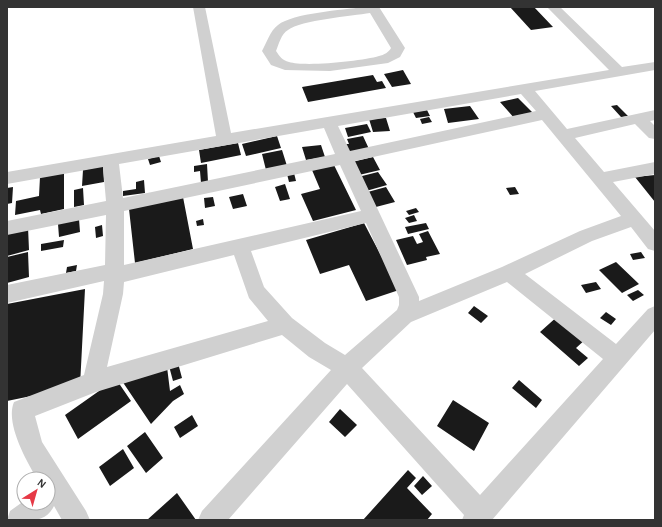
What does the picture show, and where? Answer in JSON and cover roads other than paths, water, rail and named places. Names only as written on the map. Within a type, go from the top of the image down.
[{"type":"street","points":[[199,7],[225,140]]},
{"type":"street","points":[[553,7],[619,72]]},
{"type":"street","points":[[373,8],[398,48],[395,54],[382,60],[330,67],[290,67],[276,62],[269,51],[276,36],[284,26],[301,21],[373,8]]},
{"type":"street","points":[[7,178],[655,66]]},
{"type":"street","points":[[525,89],[654,241]]},
{"type":"street","points":[[7,228],[345,158],[546,114]]},
{"type":"street","points":[[564,135],[655,115]]},
{"type":"street","points":[[638,119],[655,134]]},
{"type":"street","points":[[329,123],[409,297],[409,306],[404,316]]},
{"type":"street","points":[[96,381],[94,373],[113,294],[115,206],[110,159]]},
{"type":"street","points":[[600,179],[655,168]]},
{"type":"street","points":[[7,294],[114,274],[372,215]]},
{"type":"street","points":[[211,520],[347,368],[404,316],[509,273],[586,236],[634,219]]},
{"type":"street","points":[[240,246],[256,292],[285,325],[317,350],[347,368],[368,389],[477,517],[655,315]]},
{"type":"street","points":[[509,273],[618,358]]},
{"type":"street","points":[[40,471],[31,447],[15,412],[96,381],[285,325]]},
{"type":"street","points":[[56,503],[77,520]]},
{"type":"street","points":[[19,520],[31,511]]}]
